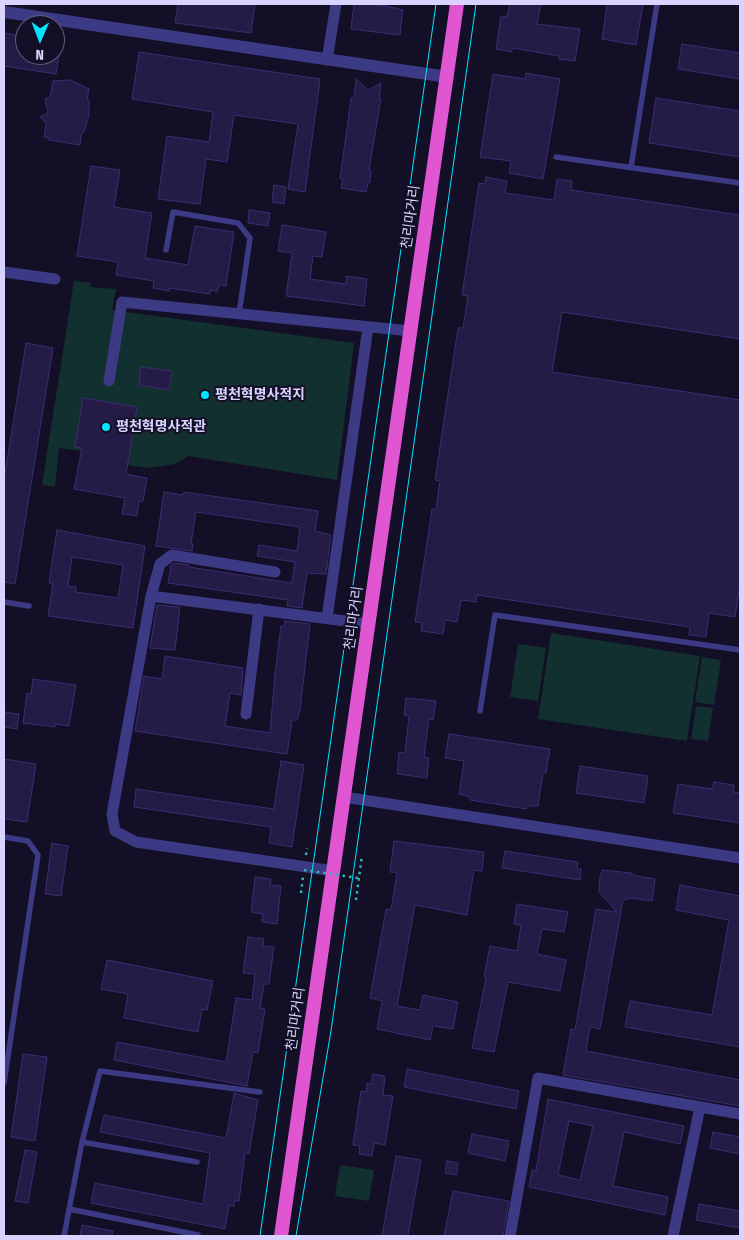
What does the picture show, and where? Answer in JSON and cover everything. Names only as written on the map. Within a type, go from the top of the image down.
[{"type":"highway","name":"천리마거리","points":[[281,1236],[457,4]]},
{"type":"street","points":[[327,60],[336,4]]},
{"type":"street","points":[[4,12],[448,77]]},
{"type":"street","points":[[4,272],[55,279]]},
{"type":"street","points":[[109,381],[122,302],[411,332]]},
{"type":"street","points":[[327,618],[368,327]]},
{"type":"street","points":[[276,572],[172,555],[160,564],[152,596],[112,814],[115,831],[136,842],[334,871]]},
{"type":"street","points":[[152,596],[369,624]]},
{"type":"street","points":[[246,714],[259,609]]},
{"type":"street","points":[[344,797],[740,858]]},
{"type":"street","points":[[510,1236],[538,1078],[740,1114]]},
{"type":"street","points":[[673,1236],[700,1107]]},
{"type":"lane","points":[[631,167],[657,4]]},
{"type":"lane","points":[[556,157],[740,183]]},
{"type":"lane","points":[[166,250],[173,212],[238,223],[250,238],[239,314]]},
{"type":"lane","points":[[4,602],[29,606]]},
{"type":"lane","points":[[480,711],[494,615],[740,650]]},
{"type":"lane","points":[[4,837],[28,841],[38,855],[4,1083]]},
{"type":"lane","points":[[64,1236],[82,1142],[100,1071],[260,1092]]},
{"type":"lane","points":[[82,1142],[197,1162]]},
{"type":"lane","points":[[69,1209],[198,1235]]},
{"type":"path","points":[[356,900],[362,855]]},
{"type":"path","points":[[301,893],[304,870],[358,878]]},
{"type":"green space","name":"평천혁명사적지","points":[[74,281],[91,283],[90,287],[116,289],[112,310],[354,343],[337,480],[188,456],[175,464],[148,468],[81,458],[81,451],[59,448],[55,487],[42,485]]},
{"type":"green space","points":[[551,633],[700,656],[687,741],[538,719]]},
{"type":"green space","points":[[518,644],[546,648],[538,701],[510,697]]},
{"type":"green space","points":[[702,657],[721,660],[714,705],[695,702]]},
{"type":"green space","points":[[696,706],[713,708],[708,741],[691,739]]},
{"type":"green space","points":[[340,1165],[374,1170],[369,1201],[335,1196]]},
{"type":"building","points":[[178,4],[255,4],[251,33],[175,23]]},
{"type":"building","points":[[354,4],[382,5],[403,10],[400,35],[351,29]]},
{"type":"building","points":[[510,4],[541,4],[537,24],[580,29],[575,61],[559,59],[559,56],[512,48],[512,52],[496,49],[501,16],[507,17]]},
{"type":"building","points":[[607,4],[643,4],[636,45],[602,39]]},
{"type":"building","points":[[4,33],[15,35],[15,65],[57,65],[56,74],[4,66]]},
{"type":"building","points":[[682,44],[740,53],[740,79],[678,69]]},
{"type":"building","points":[[139,52],[320,79],[305,192],[288,189],[298,124],[234,115],[227,162],[206,159],[200,204],[158,199],[167,136],[209,142],[213,112],[132,99]]},
{"type":"building","points":[[526,73],[560,79],[543,179],[509,173],[511,161],[480,157],[493,74],[525,79]]},
{"type":"building","points":[[356,79],[368,90],[381,83],[379,99],[381,99],[369,170],[371,170],[370,183],[368,182],[366,192],[341,188],[343,179],[340,179],[351,98],[354,98]]},
{"type":"building","points":[[70,80],[89,89],[87,100],[89,100],[89,115],[84,132],[82,132],[80,145],[49,140],[49,138],[44,137],[46,123],[40,117],[48,113],[45,99],[50,97],[53,81]]},
{"type":"building","points":[[656,98],[740,111],[740,157],[649,143]]},
{"type":"building","points":[[91,166],[120,170],[114,207],[152,213],[145,258],[188,265],[195,226],[234,232],[226,286],[219,285],[217,292],[211,290],[210,294],[169,288],[169,291],[153,288],[154,281],[116,275],[118,262],[77,256]]},
{"type":"building","points":[[486,177],[507,181],[505,193],[554,200],[557,179],[572,181],[571,190],[740,215],[740,339],[562,312],[552,372],[740,400],[740,583],[735,617],[709,613],[706,637],[689,635],[690,627],[477,595],[476,602],[461,600],[457,622],[445,620],[443,634],[421,631],[422,623],[415,622],[432,509],[436,509],[440,481],[435,480],[458,328],[463,328],[468,296],[462,295],[479,183],[485,184]]},
{"type":"building","points":[[274,185],[286,187],[284,204],[272,202]]},
{"type":"building","points":[[249,210],[270,213],[268,226],[248,223]]},
{"type":"building","points":[[282,225],[326,232],[322,257],[313,256],[310,279],[346,284],[346,276],[367,279],[364,306],[286,296],[292,253],[278,251]]},
{"type":"building","points":[[26,343],[53,348],[15,584],[4,582],[4,480]]},
{"type":"building","points":[[141,367],[172,371],[169,390],[139,385]]},
{"type":"building","points":[[83,398],[137,407],[126,474],[147,478],[143,501],[139,501],[137,516],[122,514],[125,498],[74,489],[82,448],[75,447]]},
{"type":"building","points":[[164,492],[183,495],[184,492],[318,511],[315,531],[331,535],[326,574],[307,573],[302,608],[287,606],[288,600],[168,583],[171,565],[174,563],[292,583],[295,562],[257,556],[259,545],[297,551],[300,527],[196,512],[191,544],[193,544],[192,551],[156,546]]},
{"type":"building","points":[[57,530],[145,546],[133,628],[48,616],[53,583],[49,583]],"holes":[[[72,557],[123,565],[118,598],[76,592],[76,587],[68,586]]]},
{"type":"building","points":[[157,605],[180,607],[175,650],[150,648]]},
{"type":"building","points":[[285,621],[310,624],[300,710],[297,720],[292,720],[287,754],[135,731],[144,676],[162,679],[165,656],[243,668],[241,695],[230,693],[225,726],[270,733],[281,626],[284,626]]},
{"type":"building","points":[[33,679],[76,685],[69,726],[55,724],[55,727],[23,723],[27,693],[31,694]]},
{"type":"building","points":[[406,698],[436,701],[433,720],[429,719],[424,757],[429,758],[427,778],[397,774],[399,752],[405,753],[409,716],[404,715]]},
{"type":"building","points":[[4,712],[19,714],[17,729],[4,727]]},
{"type":"building","points":[[449,734],[550,749],[546,773],[543,773],[538,806],[526,806],[526,809],[470,800],[470,797],[459,794],[464,761],[445,758]]},
{"type":"building","points":[[4,759],[36,764],[27,822],[4,819]]},
{"type":"building","points":[[281,761],[304,765],[292,847],[269,843],[271,827],[134,807],[136,789],[274,809]]},
{"type":"building","points":[[580,766],[648,776],[644,803],[576,793]]},
{"type":"building","points":[[714,782],[734,785],[733,792],[740,793],[740,823],[673,813],[678,784],[712,789]]},
{"type":"building","points":[[394,841],[484,852],[482,871],[474,870],[467,915],[415,905],[397,1006],[420,1010],[423,995],[458,1002],[453,1029],[433,1026],[430,1040],[377,1029],[382,1001],[370,998],[386,909],[391,910],[397,873],[390,872]]},
{"type":"building","points":[[52,843],[68,846],[61,896],[45,894]]},
{"type":"building","points":[[505,851],[578,862],[577,869],[581,869],[580,880],[502,868]]},
{"type":"building","points":[[603,870],[631,873],[636,876],[655,879],[652,901],[632,898],[623,900],[600,1029],[590,1027],[586,1051],[740,1080],[740,1106],[563,1075],[571,1029],[575,1030],[596,909],[617,912],[599,892],[600,876]]},
{"type":"building","points":[[255,877],[271,879],[270,885],[281,886],[277,924],[262,922],[263,914],[251,912]]},
{"type":"building","points":[[680,885],[740,896],[740,1047],[625,1027],[630,1001],[712,1015],[729,920],[676,910]]},
{"type":"building","points":[[517,904],[568,912],[564,932],[542,929],[537,954],[566,960],[560,991],[508,982],[494,1052],[472,1048],[486,978],[484,977],[490,946],[517,951],[521,925],[514,924]]},
{"type":"building","points":[[248,937],[264,939],[263,946],[274,947],[269,984],[264,984],[260,1008],[265,1009],[258,1053],[253,1052],[247,1086],[114,1060],[117,1042],[226,1062],[236,998],[252,1000],[255,974],[243,973]]},
{"type":"building","points":[[107,960],[213,981],[207,1010],[202,1009],[198,1032],[124,1018],[128,994],[101,989]]},
{"type":"building","points":[[23,1054],[47,1057],[35,1141],[11,1137]]},
{"type":"building","points":[[407,1069],[519,1091],[516,1109],[404,1087]]},
{"type":"building","points":[[373,1074],[385,1076],[383,1095],[393,1096],[385,1145],[374,1143],[372,1156],[359,1154],[360,1146],[353,1145],[361,1091],[366,1092],[367,1083],[371,1084]]},
{"type":"building","points":[[234,1093],[258,1100],[249,1154],[245,1153],[239,1201],[235,1200],[234,1206],[229,1206],[225,1229],[91,1203],[95,1183],[203,1204],[210,1153],[100,1132],[104,1115],[226,1138]]},
{"type":"building","points":[[548,1099],[684,1126],[680,1144],[624,1132],[613,1186],[668,1197],[665,1215],[529,1187],[532,1170],[536,1171]],"holes":[[[569,1121],[593,1126],[580,1180],[558,1175]]]},
{"type":"building","points":[[713,1132],[740,1137],[740,1154],[710,1148]]},
{"type":"building","points":[[472,1134],[509,1141],[505,1161],[468,1153]]},
{"type":"building","points":[[25,1150],[37,1152],[28,1203],[15,1201]]},
{"type":"building","points":[[396,1156],[421,1160],[408,1236],[382,1236]]},
{"type":"building","points":[[447,1161],[458,1163],[457,1175],[445,1173]]},
{"type":"building","points":[[453,1191],[509,1201],[503,1236],[444,1236]]},
{"type":"building","points":[[699,1204],[740,1211],[740,1228],[696,1220]]},
{"type":"building","points":[[82,1225],[113,1231],[112,1236],[80,1236]]},
{"type":"tram line","points":[[260,1236],[436,4]]},
{"type":"tram line","points":[[296,1236],[331,1031],[476,4]]},
{"type":"place","name":"평천혁명사적지","points":[[205,395]]},
{"type":"place","name":"평천혁명사적관","points":[[106,427]]}]
